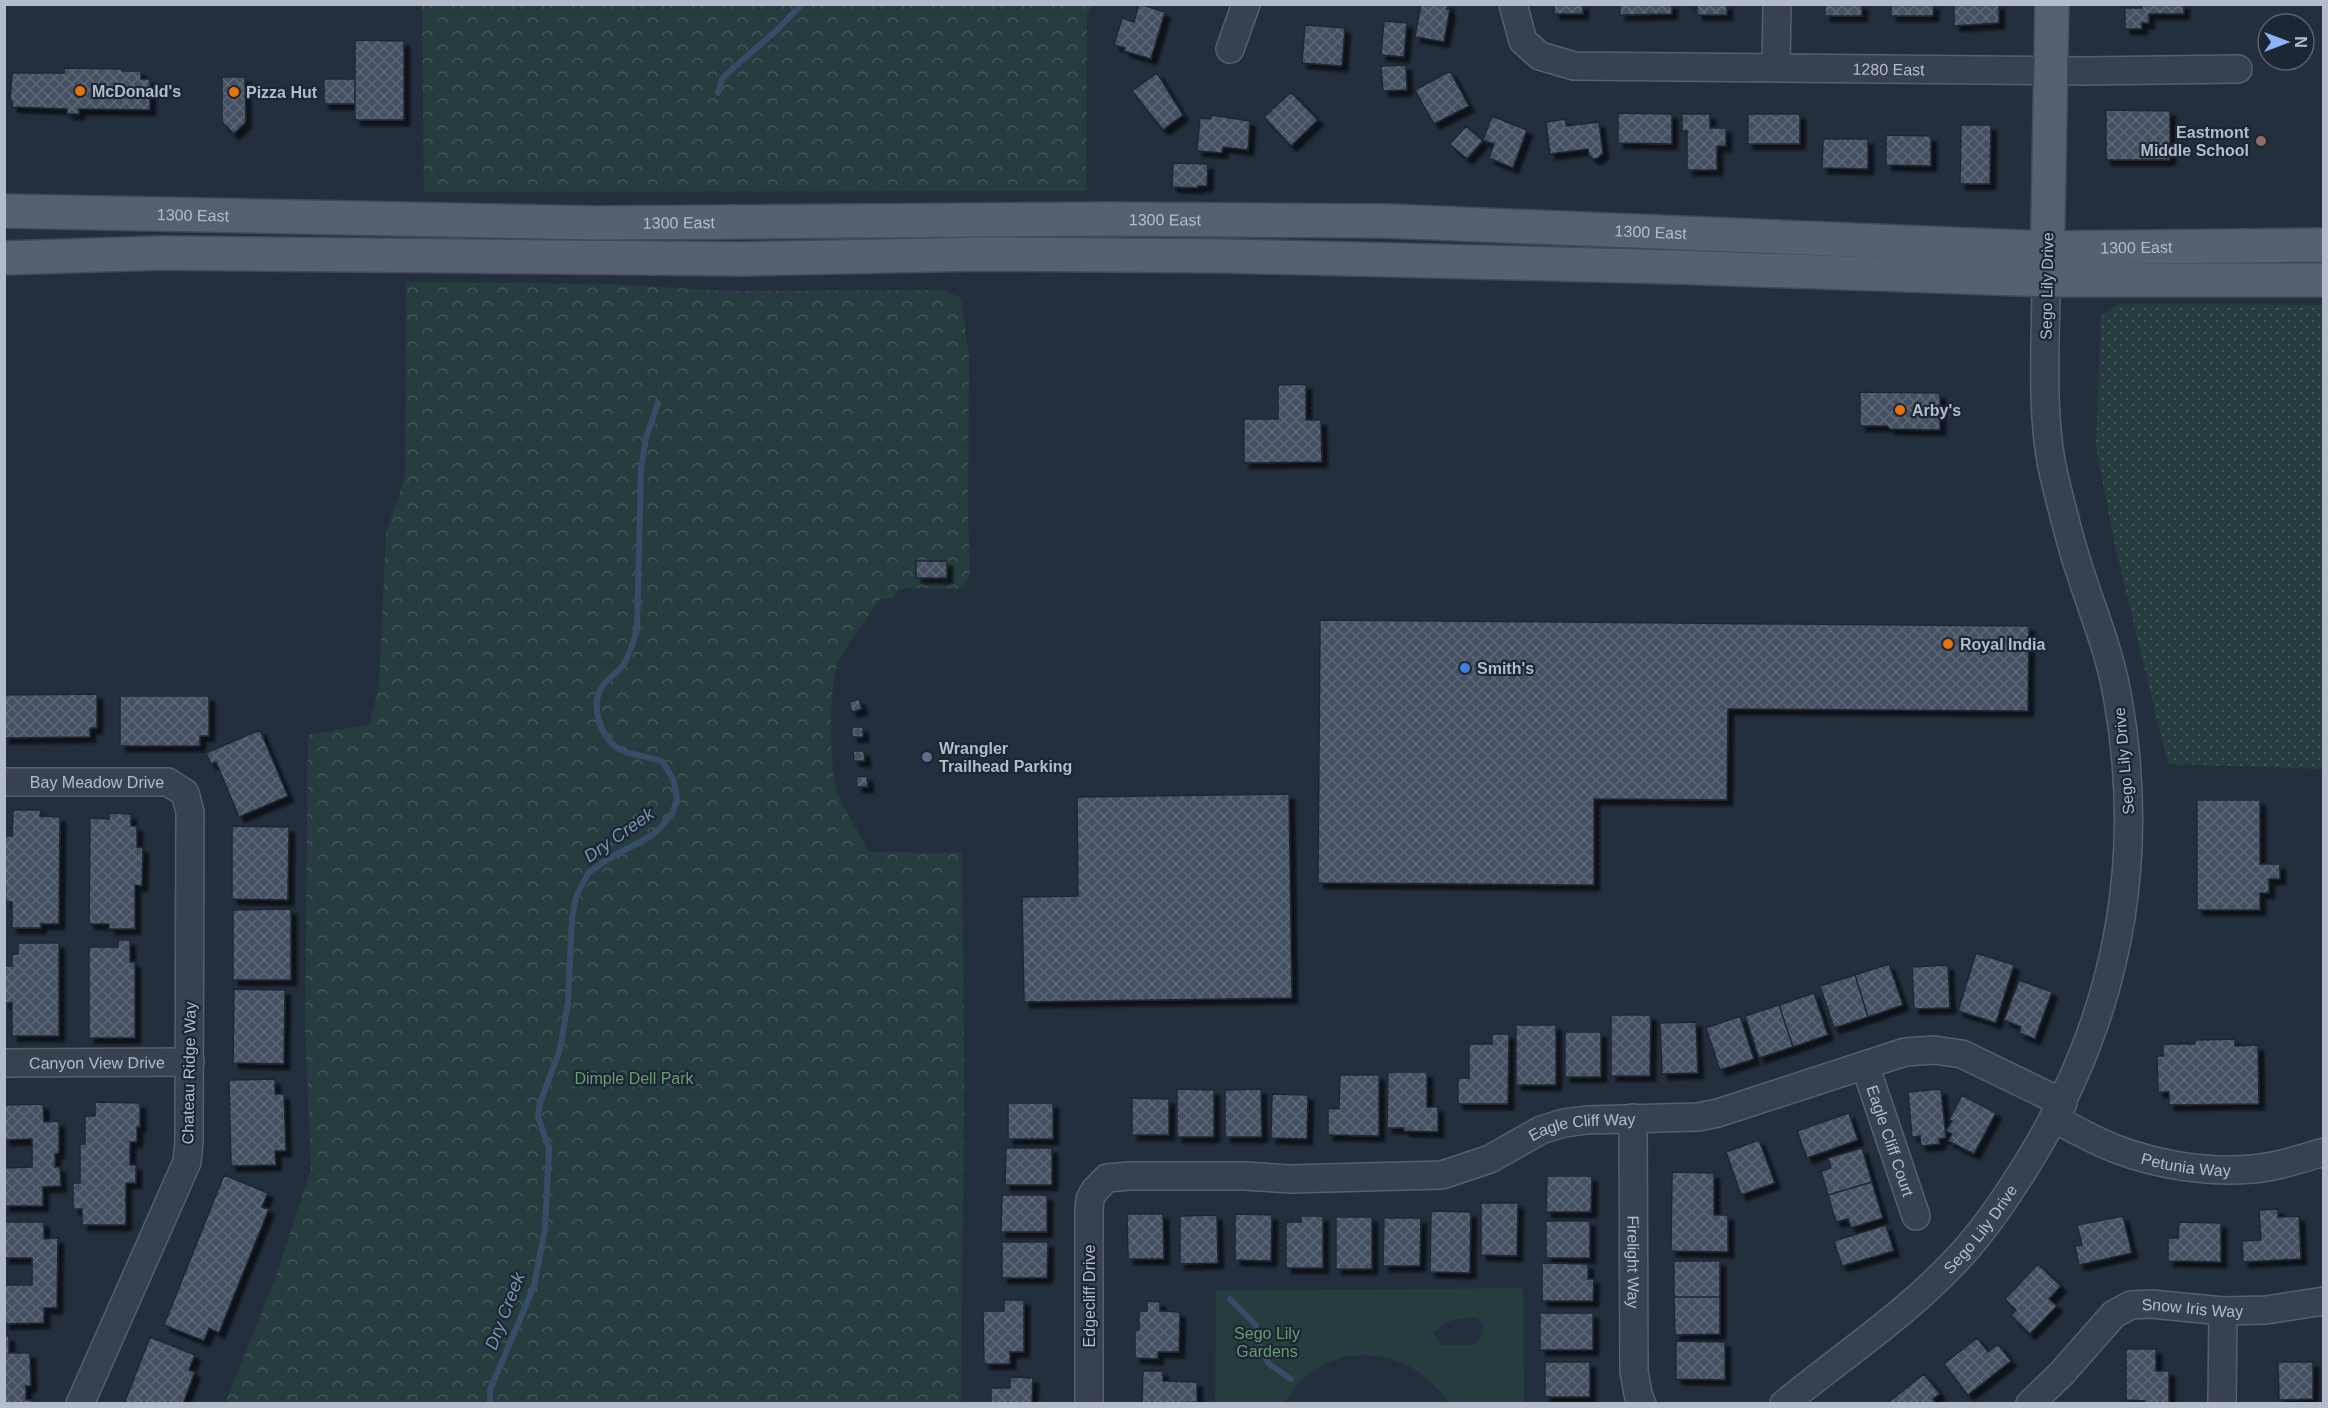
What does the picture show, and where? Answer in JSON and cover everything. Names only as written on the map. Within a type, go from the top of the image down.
[{"type":"main road","name":"Sego Lily Drive","points":[[2046,280],[2052,4]]},
{"type":"main road","name":"1300 East","points":[[4,211],[597,223],[1095,219],[1387,222],[2048,248],[2324,245]]},
{"type":"main road","points":[[1676,267],[1685,257],[1694,252],[1756,254],[1779,250],[1805,238]]},
{"type":"main road","name":"1300 East","points":[[4,258],[161,253],[744,259],[981,254],[1237,256],[1676,267],[2046,280],[2324,280]]},
{"type":"street","points":[[1230,49],[1246,4]]},
{"type":"street","name":"1280 East","points":[[1513,4],[1523,41],[1540,56],[1574,66],[2179,71],[2238,69]]},
{"type":"street","points":[[1776,68],[1777,4]]},
{"type":"street","name":"Sego Lily Drive","points":[[1784,1404],[1911,1305],[1964,1252],[2013,1189],[2059,1111],[2092,1035],[2110,975],[2122,914],[2129,849],[2129,791],[2124,736],[2109,657],[2073,550],[2054,473],[2047,420],[2046,280]]},
{"type":"street","name":"Bay Meadow Drive","points":[[4,782],[168,782],[185,793]]},
{"type":"street","name":"Chateau Ridge Way","points":[[80,1404],[187,1162],[190,1062],[190,812],[185,793]]},
{"type":"street","name":"Eagle Cliff Way","points":[[1095,1190],[1107,1179],[1130,1176],[1244,1176],[1290,1179],[1442,1175],[1490,1159],[1541,1130],[1564,1123],[1633,1118],[1698,1117],[1718,1113],[1905,1052],[1934,1050],[1962,1054],[2059,1111]]},
{"type":"street","name":"Canyon View Drive","points":[[4,1063],[190,1062]]},
{"type":"street","name":"Eagle Cliff Court","points":[[1865,1065],[1916,1216]]},
{"type":"street","name":"Petunia Way","points":[[2059,1111],[2116,1149],[2166,1163],[2211,1169],[2252,1169],[2293,1162],[2324,1152]]},
{"type":"street","name":"Firelight Way","points":[[1633,1118],[1634,1371],[1642,1404]]},
{"type":"street","name":"Edgecliff Drive","points":[[1089,1404],[1089,1210],[1095,1190]]},
{"type":"street","name":"Snow Iris Way","points":[[2030,1404],[2062,1373],[2114,1314],[2131,1305],[2151,1304],[2223,1311],[2266,1310],[2324,1301]]},
{"type":"street","points":[[2222,1404],[2223,1311]]},
{"type":"green space","points":[[422,5],[1092,5],[1087,16],[1086,191],[424,192]]},
{"type":"green space","name":"Dimple Dell Park","points":[[406,282],[612,284],[725,291],[942,290],[961,298],[969,357],[970,575],[965,584],[958,589],[904,588],[898,591],[893,598],[880,599],[852,638],[835,672],[831,707],[831,748],[838,794],[869,852],[962,853],[964,1078],[961,1403],[225,1404],[276,1277],[311,1169],[305,1026],[308,735],[369,725],[379,686],[386,533],[405,477]]},
{"type":"green space","points":[[2120,304],[2323,305],[2323,769],[2168,764],[2116,551],[2096,447],[2101,316]]},
{"type":"green space","name":"Sego Lily Gardens","points":[[1523,1288],[1524,1403],[1448,1403],[1432,1383],[1412,1368],[1389,1359],[1366,1355],[1342,1358],[1320,1367],[1301,1382],[1285,1403],[1215,1403],[1216,1291]],"holes":[[[1470,1317],[1479,1319],[1483,1325],[1483,1332],[1475,1345],[1442,1345],[1433,1332],[1450,1321]]]},
{"type":"building","points":[[1139,4],[1165,12],[1151,59],[1124,51],[1125,48],[1114,45],[1122,18],[1134,22]]},
{"type":"building","points":[[1421,4],[1448,4],[1447,9],[1450,9],[1444,42],[1415,37]]},
{"type":"building","points":[[1554,4],[1583,4],[1583,14],[1554,14]]},
{"type":"building","points":[[1620,4],[1672,4],[1672,14],[1620,15]]},
{"type":"building","points":[[1687,4],[1727,4],[1727,15],[1697,15],[1697,6]]},
{"type":"building","points":[[1825,4],[1862,4],[1862,16],[1825,16]]},
{"type":"building","points":[[1891,4],[1934,4],[1933,16],[1891,16]]},
{"type":"building","points":[[1954,4],[1999,4],[1999,23],[1954,26]]},
{"type":"building","points":[[2142,4],[2184,4],[2184,14],[2149,14],[2149,23],[2142,23],[2142,29],[2125,29],[2125,8],[2142,8]]},
{"type":"building","points":[[1384,21],[1407,23],[1404,57],[1381,55]]},
{"type":"building","points":[[1305,25],[1345,28],[1342,66],[1302,63]]},
{"type":"building","points":[[355,40],[404,41],[404,120],[355,120]]},
{"type":"building","points":[[1406,65],[1407,90],[1383,91],[1381,66]]},
{"type":"building","name":"McDonald's","points":[[64,68],[141,71],[141,79],[150,79],[150,110],[79,109],[79,114],[67,114],[67,109],[12,107],[12,101],[10,101],[12,73],[64,73]]},
{"type":"building","points":[[1450,71],[1469,106],[1434,124],[1415,90]]},
{"type":"building","points":[[1157,73],[1183,115],[1163,130],[1132,91]]},
{"type":"building","name":"Pizza Hut","points":[[222,77],[245,77],[246,122],[234,134],[222,122]]},
{"type":"building","points":[[324,79],[355,79],[355,104],[324,104]]},
{"type":"building","points":[[1291,92],[1318,120],[1291,146],[1264,117]]},
{"type":"building","points":[[2106,110],[2170,111],[2170,160],[2106,160]]},
{"type":"building","points":[[1618,113],[1672,114],[1672,144],[1618,143]]},
{"type":"building","points":[[1682,114],[1710,114],[1710,128],[1726,128],[1726,146],[1717,146],[1717,170],[1687,170],[1687,131],[1682,131]]},
{"type":"building","points":[[1748,114],[1800,114],[1800,144],[1748,144]]},
{"type":"building","points":[[1211,115],[1250,121],[1248,150],[1223,147],[1222,153],[1197,151],[1200,118],[1211,119]]},
{"type":"building","points":[[1492,116],[1527,130],[1513,168],[1489,158],[1494,144],[1483,140]]},
{"type":"building","points":[[1566,119],[1566,126],[1599,122],[1603,153],[1598,158],[1593,159],[1588,149],[1550,154],[1546,122]]},
{"type":"building","points":[[1961,125],[1991,125],[1990,184],[1960,184]]},
{"type":"building","points":[[1466,126],[1483,141],[1467,159],[1450,144]]},
{"type":"building","points":[[1886,135],[1931,136],[1931,166],[1886,165]]},
{"type":"building","points":[[1823,139],[1868,139],[1868,169],[1822,168]]},
{"type":"building","points":[[1173,163],[1208,164],[1207,186],[1172,187]]},
{"type":"building","points":[[1306,384],[1306,420],[1321,420],[1322,462],[1244,463],[1244,419],[1278,419],[1278,385]]},
{"type":"building","name":"Arby's","points":[[1860,392],[1940,393],[1940,430],[1860,426]]},
{"type":"building","points":[[916,561],[947,561],[947,578],[916,578]]},
{"type":"building","points":[[1320,620],[2029,626],[2028,711],[1728,709],[1727,800],[1594,799],[1594,885],[1318,883]]},
{"type":"building","points":[[97,694],[97,728],[90,728],[90,737],[4,738],[4,695]]},
{"type":"building","points":[[120,696],[209,696],[209,736],[200,736],[200,746],[120,746]]},
{"type":"building","points":[[859,699],[862,709],[852,712],[849,702]]},
{"type":"building","points":[[852,727],[863,727],[863,737],[852,737]]},
{"type":"building","points":[[260,730],[288,796],[239,817],[216,762],[211,764],[206,753]]},
{"type":"building","points":[[853,751],[864,751],[865,761],[854,761]]},
{"type":"building","points":[[867,776],[868,787],[857,787],[856,777]]},
{"type":"building","points":[[1289,794],[1292,998],[1024,1002],[1022,897],[1078,896],[1077,797]]},
{"type":"building","points":[[2197,800],[2260,800],[2260,864],[2280,864],[2280,879],[2269,879],[2269,893],[2260,893],[2260,910],[2197,910]]},
{"type":"building","points":[[13,810],[41,810],[40,816],[60,817],[59,924],[41,924],[41,928],[12,928],[12,902],[6,902],[5,836],[12,836]]},
{"type":"building","points":[[109,813],[131,814],[131,826],[137,826],[137,847],[143,848],[142,886],[135,885],[135,929],[109,929],[109,924],[89,924],[90,818],[109,819]]},
{"type":"building","points":[[232,826],[289,827],[288,900],[232,899]]},
{"type":"building","points":[[291,909],[291,980],[233,980],[233,910]]},
{"type":"building","points":[[118,940],[130,940],[130,962],[135,962],[135,1038],[89,1038],[89,947],[118,947]]},
{"type":"building","points":[[18,943],[59,943],[59,1036],[12,1036],[12,1003],[4,1003],[4,966],[12,966],[12,954],[18,954]]},
{"type":"building","points":[[1976,953],[2014,965],[1996,1023],[1958,1011]]},
{"type":"building","points":[[1889,964],[1903,1005],[1868,1017],[1855,975]]},
{"type":"building","points":[[1948,965],[1950,1008],[1914,1009],[1912,967]]},
{"type":"building","points":[[1855,975],[1868,1017],[1834,1028],[1820,986]]},
{"type":"building","points":[[2019,980],[2052,992],[2035,1039],[2019,1033],[2021,1027],[2004,1020]]},
{"type":"building","points":[[234,989],[285,990],[284,1064],[233,1063]]},
{"type":"building","points":[[1814,993],[1828,1035],[1793,1047],[1779,1005]]},
{"type":"building","points":[[1779,1005],[1793,1047],[1759,1058],[1745,1016]]},
{"type":"building","points":[[1611,1015],[1651,1015],[1650,1076],[1611,1076]]},
{"type":"building","points":[[1740,1016],[1754,1059],[1720,1070],[1706,1028]]},
{"type":"building","points":[[1696,1022],[1698,1073],[1662,1074],[1660,1023]]},
{"type":"building","points":[[1516,1025],[1556,1025],[1556,1085],[1516,1085]]},
{"type":"building","points":[[1565,1032],[1601,1032],[1601,1077],[1565,1077]]},
{"type":"building","points":[[1492,1034],[1509,1034],[1508,1104],[1458,1104],[1458,1078],[1469,1078],[1469,1044],[1492,1044]]},
{"type":"building","points":[[2235,1039],[2235,1046],[2258,1045],[2259,1104],[2169,1105],[2169,1092],[2158,1092],[2157,1056],[2163,1056],[2163,1044],[2195,1044],[2195,1040]]},
{"type":"building","points":[[1388,1072],[1427,1072],[1427,1107],[1438,1107],[1438,1132],[1387,1128]]},
{"type":"building","points":[[1340,1075],[1379,1075],[1379,1136],[1328,1135],[1328,1108],[1339,1109]]},
{"type":"building","points":[[275,1079],[275,1094],[284,1094],[286,1151],[275,1151],[276,1165],[231,1166],[229,1080]]},
{"type":"building","points":[[1177,1089],[1214,1090],[1214,1137],[1177,1137]]},
{"type":"building","points":[[1261,1089],[1262,1137],[1225,1137],[1225,1090]]},
{"type":"building","points":[[1941,1089],[1946,1138],[1939,1139],[1940,1144],[1921,1146],[1920,1136],[1912,1137],[1908,1092]]},
{"type":"building","points":[[1272,1094],[1308,1095],[1307,1139],[1271,1138]]},
{"type":"building","points":[[1962,1095],[1996,1113],[1974,1154],[1948,1141],[1952,1134],[1946,1131],[1952,1121],[1949,1120]]},
{"type":"building","points":[[1132,1098],[1169,1099],[1169,1135],[1132,1135]]},
{"type":"building","points":[[95,1102],[140,1103],[140,1127],[137,1127],[137,1142],[130,1142],[130,1165],[136,1165],[136,1183],[126,1183],[126,1225],[82,1225],[82,1209],[73,1209],[73,1183],[80,1183],[80,1144],[85,1144],[85,1116],[95,1116]]},
{"type":"building","points":[[1008,1103],[1053,1103],[1053,1139],[1008,1139]]},
{"type":"building","points":[[43,1104],[44,1122],[59,1121],[59,1153],[55,1154],[55,1167],[60,1167],[61,1186],[43,1187],[43,1206],[4,1206],[4,1168],[32,1167],[32,1139],[4,1140],[4,1105]]},
{"type":"building","points":[[1849,1113],[1858,1140],[1807,1158],[1797,1131]]},
{"type":"building","points":[[1759,1140],[1775,1183],[1741,1195],[1726,1152]]},
{"type":"building","points":[[1006,1148],[1052,1148],[1052,1185],[1005,1185]]},
{"type":"building","points":[[1862,1148],[1872,1182],[1828,1195],[1821,1171],[1831,1168],[1828,1158]]},
{"type":"building","points":[[1672,1172],[1714,1173],[1714,1215],[1728,1215],[1728,1252],[1671,1251]]},
{"type":"building","points":[[224,1175],[268,1193],[262,1207],[269,1209],[219,1333],[209,1328],[204,1341],[164,1325]]},
{"type":"building","points":[[1547,1176],[1592,1176],[1591,1212],[1546,1212]]},
{"type":"building","points":[[1872,1182],[1883,1218],[1851,1228],[1848,1219],[1836,1222],[1828,1195]]},
{"type":"building","points":[[1002,1195],[1047,1195],[1047,1232],[1001,1232]]},
{"type":"building","points":[[1481,1203],[1518,1203],[1517,1256],[1481,1255]]},
{"type":"building","points":[[2278,1209],[2278,1217],[2299,1216],[2301,1259],[2243,1262],[2242,1241],[2261,1240],[2259,1210]]},
{"type":"building","points":[[1431,1211],[1471,1212],[1470,1273],[1430,1272]]},
{"type":"building","points":[[1127,1214],[1163,1214],[1164,1259],[1128,1259]]},
{"type":"building","points":[[1235,1214],[1272,1215],[1271,1261],[1235,1260]]},
{"type":"building","points":[[1217,1215],[1218,1263],[1180,1264],[1180,1216]]},
{"type":"building","points":[[1301,1216],[1323,1216],[1323,1268],[1286,1268],[1286,1222],[1301,1222]]},
{"type":"building","points":[[2123,1216],[2132,1253],[2079,1265],[2075,1246],[2082,1245],[2077,1225]]},
{"type":"building","points":[[1336,1217],[1372,1217],[1372,1269],[1336,1269]]},
{"type":"building","points":[[1384,1218],[1421,1218],[1420,1266],[1383,1266]]},
{"type":"building","points":[[1546,1221],[1590,1221],[1590,1258],[1546,1258]]},
{"type":"building","points":[[4,1222],[44,1222],[44,1239],[58,1238],[57,1308],[44,1308],[44,1323],[4,1324],[4,1285],[32,1285],[32,1258],[4,1258]]},
{"type":"building","points":[[2179,1222],[2221,1223],[2221,1262],[2168,1261],[2168,1238],[2178,1238]]},
{"type":"building","points":[[1886,1225],[1894,1251],[1842,1266],[1834,1241]]},
{"type":"building","points":[[1002,1242],[1048,1242],[1047,1278],[1002,1278]]},
{"type":"building","points":[[1674,1261],[1720,1261],[1720,1297],[1674,1297]]},
{"type":"building","points":[[1542,1263],[1588,1264],[1588,1279],[1594,1279],[1593,1301],[1542,1301]]},
{"type":"building","points":[[2038,1264],[2061,1286],[2049,1299],[2057,1306],[2030,1334],[2011,1315],[2016,1310],[2005,1299]]},
{"type":"building","points":[[1674,1297],[1720,1297],[1720,1334],[1675,1335]]},
{"type":"building","points":[[1004,1300],[1024,1300],[1024,1352],[1010,1352],[1010,1364],[984,1364],[983,1311],[1004,1311]]},
{"type":"building","points":[[1147,1301],[1160,1302],[1160,1311],[1180,1312],[1179,1352],[1158,1352],[1158,1359],[1135,1358],[1135,1330],[1139,1330],[1139,1311],[1147,1311]]},
{"type":"building","points":[[1540,1313],[1593,1313],[1593,1350],[1540,1350]]},
{"type":"building","points":[[4,1336],[9,1336],[9,1353],[30,1353],[31,1386],[26,1386],[26,1400],[32,1400],[32,1404],[4,1404]]},
{"type":"building","points":[[150,1337],[195,1355],[189,1370],[195,1372],[183,1404],[124,1404]]},
{"type":"building","points":[[1977,1338],[1988,1352],[1998,1344],[2011,1361],[1968,1395],[1944,1364]]},
{"type":"building","points":[[1676,1341],[1725,1342],[1725,1380],[1676,1379]]},
{"type":"building","points":[[2126,1349],[2156,1349],[2156,1371],[2169,1371],[2169,1404],[2145,1404],[2145,1401],[2126,1400]]},
{"type":"building","points":[[1545,1362],[1590,1362],[1590,1397],[1545,1397]]},
{"type":"building","points":[[2278,1362],[2313,1362],[2313,1399],[2279,1400]]},
{"type":"building","points":[[1143,1371],[1163,1371],[1163,1381],[1197,1382],[1197,1402],[1142,1404]]},
{"type":"building","points":[[1924,1374],[1940,1394],[1933,1399],[1936,1404],[1886,1404]]},
{"type":"building","points":[[1010,1377],[1033,1378],[1032,1404],[991,1404],[991,1388],[1010,1388]]},
{"type":"waterway","name":"Dry Creek","points":[[718,93],[722,79],[777,30],[802,4]]},
{"type":"waterway","name":"Dry Creek","points":[[490,1404],[490,1390],[534,1286],[545,1229],[549,1148],[538,1117],[540,1103],[560,1049],[568,1002],[572,918],[576,897],[588,873],[606,860],[651,836],[660,828],[673,812],[677,798],[673,779],[663,762],[620,750],[605,734],[597,711],[601,688],[624,664],[637,630],[641,469],[646,438],[658,403]]},
{"type":"waterway","points":[[1230,1299],[1255,1324],[1261,1348],[1269,1364],[1291,1379]]},
{"type":"place","name":"McDonald's","points":[[80,91]]},
{"type":"place","name":"Pizza Hut","points":[[234,92]]},
{"type":"place","name":"Eastmont Middle School","points":[[2261,141]]},
{"type":"place","name":"Arby's","points":[[1900,410]]},
{"type":"place","name":"Royal India","points":[[1948,644]]},
{"type":"place","name":"Smith's","points":[[1465,668]]},
{"type":"place","name":"Wrangler Trailhead Parking","points":[[927,757]]}]
